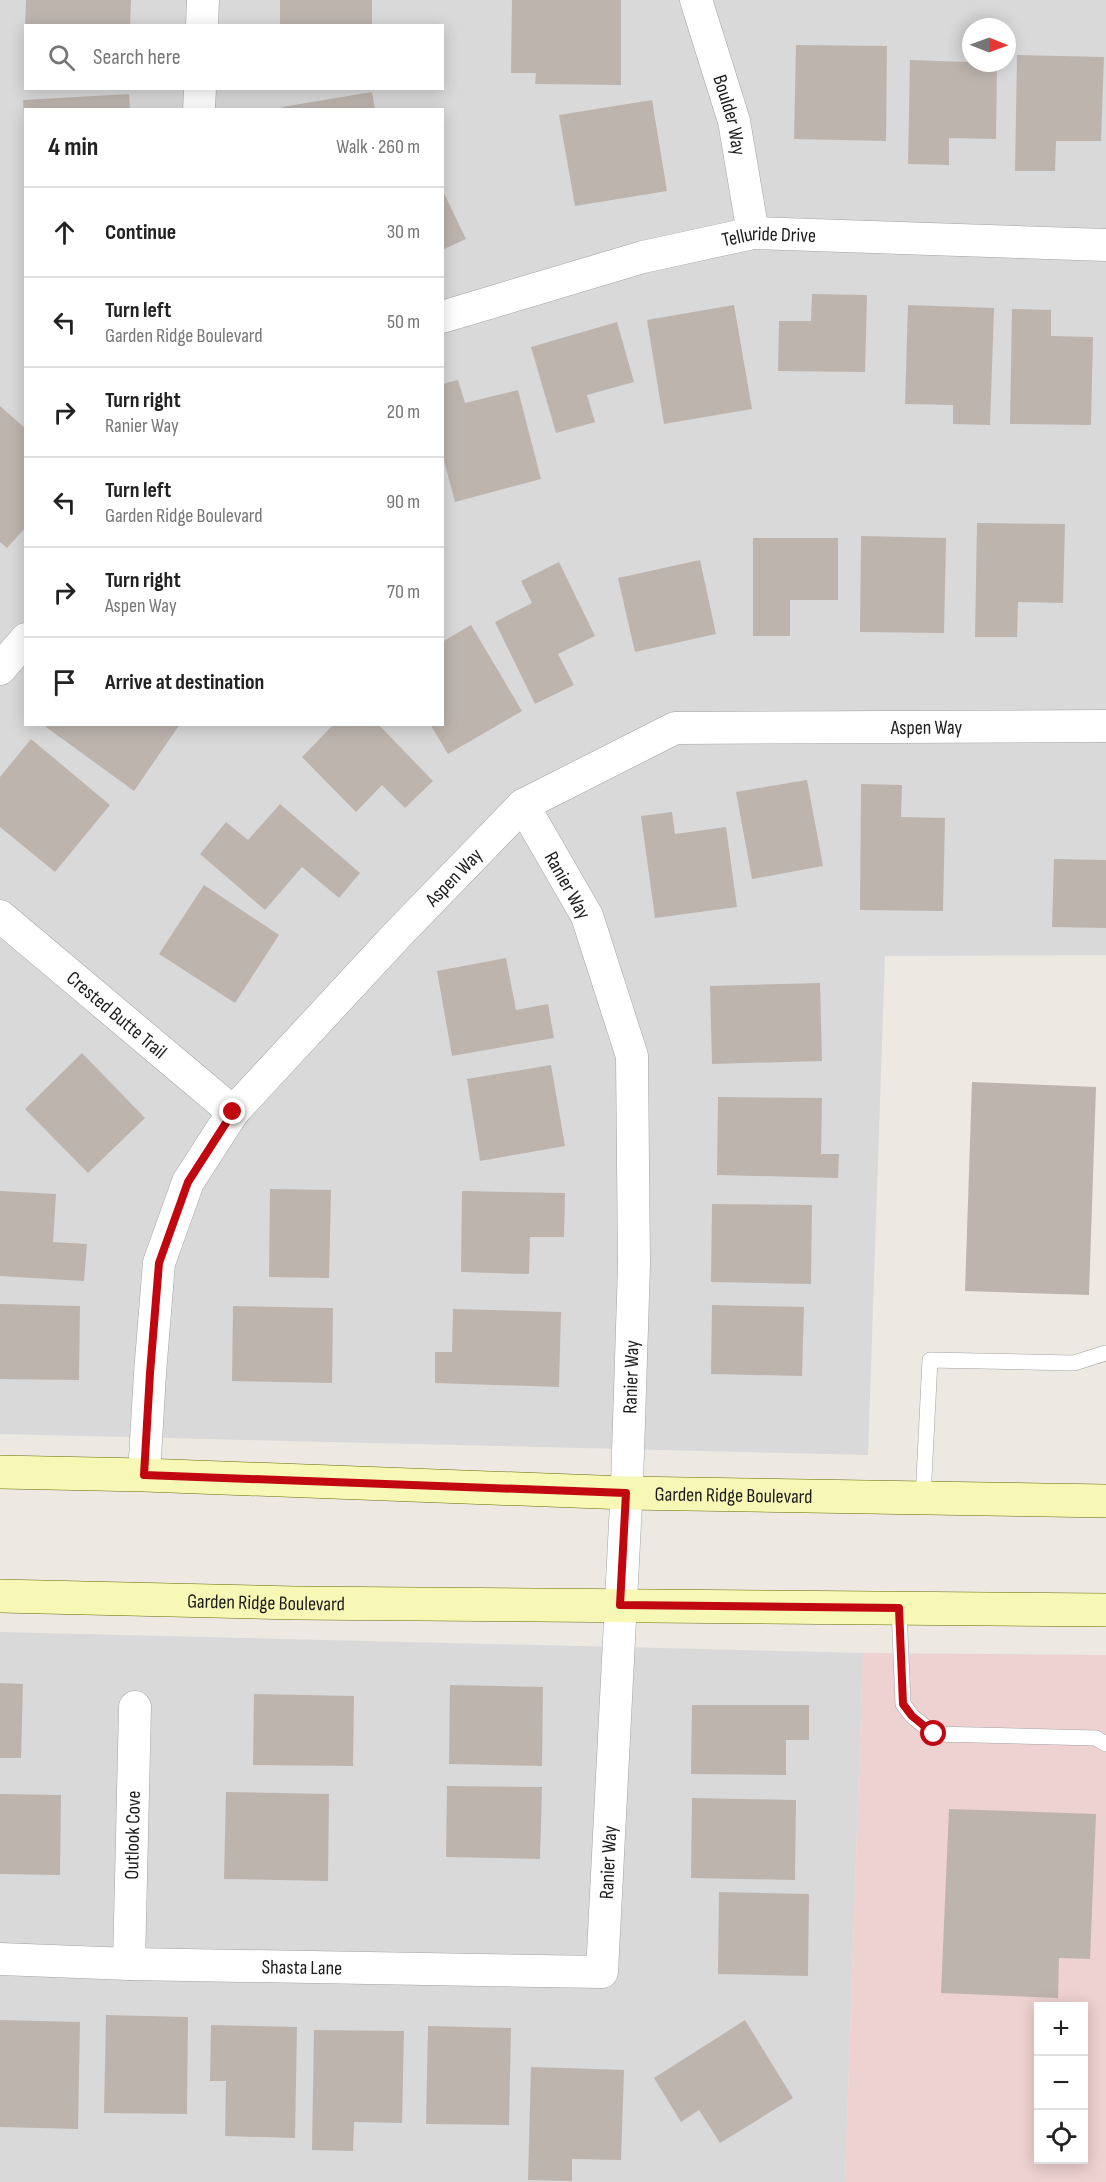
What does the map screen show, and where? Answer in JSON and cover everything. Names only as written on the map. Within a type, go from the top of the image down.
[{"type":"main road","name":"Garden Ridge Boulevard","points":[[0,1472],[144,1475],[626,1493],[1106,1501]]},
{"type":"main road","name":"Garden Ridge Boulevard","points":[[0,1596],[295,1603],[1106,1610]]},
{"type":"street","points":[[202,24],[203,0]]},
{"type":"street","name":"Boulder Way","points":[[696,0],[734,121],[753,233]]},
{"type":"street","points":[[199,108],[200,90]]},
{"type":"street","name":"Telluride Drive","points":[[444,316],[643,256],[753,233],[1106,245]]},
{"type":"street","points":[[0,669],[24,641]]},
{"type":"street","name":"Aspen Way","points":[[144,1475],[159,1263],[188,1182],[233,1112],[399,933],[523,805],[675,728],[1106,726]]},
{"type":"street","name":"Ranier Way","points":[[523,805],[587,916],[632,1056],[634,1265],[626,1493],[602,1972]]},
{"type":"street","name":"Crested Butte Trail","points":[[0,916],[233,1112]]},
{"type":"street","name":"Outlook Cove","points":[[129,1964],[135,1707]]},
{"type":"street","name":"Shasta Lane","points":[[0,1959],[129,1964],[602,1972]]},
{"type":"lane","points":[[923,1498],[930,1360],[1074,1363],[1106,1353]]},
{"type":"lane","points":[[899,1608],[903,1704],[912,1716],[934,1734],[1096,1738],[1106,1744]]},
{"type":"shaded area","points":[[0,0],[1106,0],[1106,955],[885,956],[868,1455],[0,1434]]},
{"type":"shaded area","points":[[0,1632],[863,1653],[845,2182],[0,2182]]},
{"type":"shaded area","points":[[863,1653],[1106,1655],[1106,2182],[845,2182]]},
{"type":"building","points":[[26,0],[131,0],[130,24],[25,24]]},
{"type":"building","points":[[280,0],[372,0],[372,24],[280,24]]},
{"type":"building","points":[[512,0],[621,0],[621,85],[535,84],[536,73],[511,73]]},
{"type":"building","points":[[796,45],[887,46],[886,141],[794,139]]},
{"type":"building","points":[[1017,55],[1104,57],[1101,141],[1056,141],[1055,171],[1015,171]]},
{"type":"building","points":[[910,60],[962,62],[962,72],[997,72],[996,139],[949,138],[949,165],[908,164]]},
{"type":"building","points":[[372,92],[375,108],[282,108]]},
{"type":"building","points":[[129,94],[130,108],[24,108],[24,116],[23,100]]},
{"type":"building","points":[[652,100],[667,191],[575,206],[559,115]]},
{"type":"building","points":[[444,193],[466,239],[444,249]]},
{"type":"building","points":[[812,294],[867,295],[865,372],[778,371],[779,321],[811,321]]},
{"type":"building","points":[[734,305],[752,409],[664,424],[647,320]]},
{"type":"building","points":[[908,305],[994,308],[990,425],[953,424],[953,405],[905,404]]},
{"type":"building","points":[[1012,309],[1051,310],[1051,336],[1093,337],[1091,425],[1010,424]]},
{"type":"building","points":[[617,322],[634,382],[587,395],[595,422],[556,433],[531,347]]},
{"type":"building","points":[[458,380],[465,403],[518,390],[541,479],[455,502],[444,461],[444,384]]},
{"type":"building","points":[[0,406],[24,427],[24,529],[7,548],[0,542]]},
{"type":"building","points":[[977,523],[1065,524],[1063,603],[1018,602],[1017,637],[975,637]]},
{"type":"building","points":[[861,536],[946,538],[944,633],[860,632]]},
{"type":"building","points":[[753,538],[838,538],[838,600],[790,600],[790,636],[753,636]]},
{"type":"building","points":[[700,560],[716,634],[635,652],[618,578]]},
{"type":"building","points":[[559,562],[595,636],[558,654],[574,685],[535,704],[495,622],[532,603],[521,581]]},
{"type":"building","points":[[471,625],[522,711],[448,754],[431,726],[444,726],[444,641]]},
{"type":"building","points":[[47,726],[179,726],[134,791]]},
{"type":"building","points":[[332,726],[380,726],[433,781],[405,808],[382,785],[356,812],[302,757]]},
{"type":"building","points":[[31,739],[110,805],[55,872],[0,827],[0,777]]},
{"type":"building","points":[[807,780],[823,866],[752,879],[736,792]]},
{"type":"building","points":[[861,784],[902,785],[901,817],[945,818],[943,911],[860,910]]},
{"type":"building","points":[[280,804],[360,873],[339,898],[302,867],[265,910],[200,854],[226,822],[248,840]]},
{"type":"building","points":[[672,812],[675,834],[726,827],[737,907],[655,918],[641,816]]},
{"type":"building","points":[[1054,859],[1106,860],[1106,928],[1052,927]]},
{"type":"building","points":[[204,885],[279,935],[235,1003],[159,954]]},
{"type":"building","points":[[506,958],[516,1010],[548,1004],[554,1038],[452,1056],[437,971]]},
{"type":"building","points":[[820,983],[822,1061],[712,1064],[710,986]]},
{"type":"building","points":[[82,1053],[145,1118],[88,1173],[25,1109]]},
{"type":"building","points":[[551,1065],[565,1146],[480,1161],[467,1079]]},
{"type":"building","points":[[972,1082],[1096,1087],[1089,1295],[965,1291]]},
{"type":"building","points":[[718,1097],[822,1098],[821,1154],[839,1154],[838,1178],[717,1175]]},
{"type":"building","points":[[270,1189],[331,1190],[329,1278],[269,1277]]},
{"type":"building","points":[[0,1191],[56,1194],[53,1242],[87,1244],[84,1281],[0,1276]]},
{"type":"building","points":[[462,1191],[565,1193],[564,1237],[530,1237],[529,1274],[461,1272]]},
{"type":"building","points":[[712,1204],[812,1205],[811,1284],[711,1282]]},
{"type":"building","points":[[0,1304],[80,1306],[79,1380],[0,1379]]},
{"type":"building","points":[[712,1305],[804,1307],[802,1376],[711,1374]]},
{"type":"building","points":[[233,1306],[333,1308],[332,1383],[232,1381]]},
{"type":"building","points":[[453,1309],[561,1312],[559,1387],[435,1383],[435,1352],[452,1352]]},
{"type":"building","points":[[0,1683],[23,1684],[21,1758],[0,1758]]},
{"type":"building","points":[[450,1685],[543,1687],[542,1766],[449,1764]]},
{"type":"building","points":[[254,1694],[354,1696],[353,1766],[253,1765]]},
{"type":"building","points":[[692,1705],[809,1705],[809,1740],[786,1740],[786,1775],[691,1774]]},
{"type":"building","points":[[447,1786],[542,1787],[540,1859],[446,1857]]},
{"type":"building","points":[[226,1792],[329,1794],[328,1881],[224,1879]]},
{"type":"building","points":[[0,1794],[61,1795],[60,1875],[0,1874]]},
{"type":"building","points":[[692,1798],[796,1800],[795,1880],[691,1878]]},
{"type":"building","points":[[949,1809],[1096,1814],[1090,1959],[1059,1958],[1058,1998],[941,1993]]},
{"type":"building","points":[[719,1892],[809,1894],[808,1976],[718,1974]]},
{"type":"building","points":[[106,2015],[188,2017],[187,2114],[104,2113]]},
{"type":"building","points":[[0,2020],[80,2022],[78,2129],[0,2127]]},
{"type":"building","points":[[745,2020],[793,2098],[720,2143],[699,2110],[681,2122],[654,2078]]},
{"type":"building","points":[[211,2025],[297,2027],[295,2138],[225,2136],[226,2081],[210,2081]]},
{"type":"building","points":[[428,2026],[511,2028],[509,2125],[426,2124]]},
{"type":"building","points":[[314,2030],[404,2031],[402,2123],[354,2122],[353,2151],[312,2150]]},
{"type":"building","points":[[531,2067],[624,2070],[621,2160],[572,2159],[572,2181],[528,2180]]},
{"type":"route","points":[[233,1112],[188,1182],[159,1263],[144,1475],[626,1493],[620,1605],[899,1608],[903,1704],[912,1716],[934,1734]]}]
